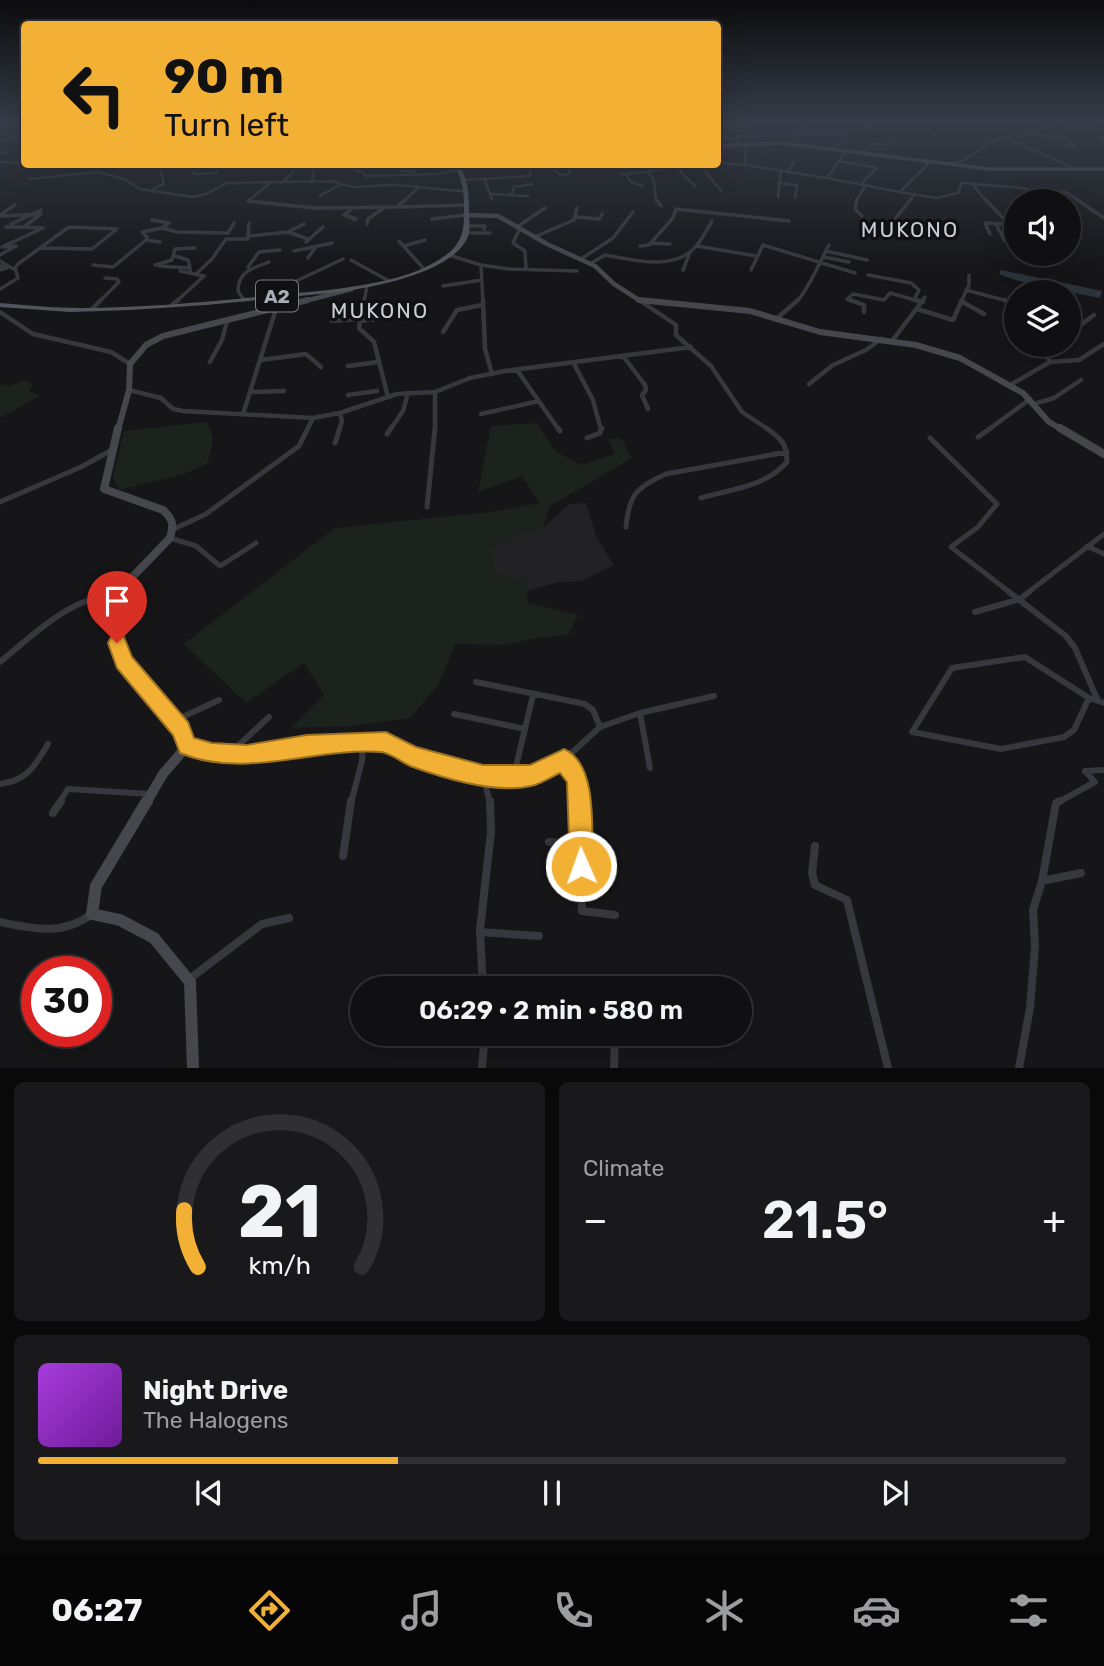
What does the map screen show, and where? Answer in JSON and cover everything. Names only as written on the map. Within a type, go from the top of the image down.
[{"type":"main road","points":[[460,171],[464,180],[466,229]]},
{"type":"main road","name":"A2","points":[[0,305],[92,309],[173,305],[367,286],[424,269],[457,247],[466,229]]},
{"type":"street","points":[[30,178],[56,180],[104,171],[136,183],[140,189],[193,197],[206,194],[227,183],[334,181],[339,185]]},
{"type":"street","points":[[153,189],[164,184],[161,171]]},
{"type":"street","points":[[192,171],[194,174],[216,171]]},
{"type":"street","points":[[282,183],[294,171]]},
{"type":"street","points":[[312,182],[314,171]]},
{"type":"street","points":[[359,171],[365,176],[449,171]]},
{"type":"street","points":[[408,171],[425,173]]},
{"type":"street","points":[[438,171],[446,172]]},
{"type":"street","points":[[464,180],[485,181],[529,176],[531,171]]},
{"type":"street","points":[[555,171],[561,175],[569,174],[569,171]]},
{"type":"street","points":[[623,174],[651,171]]},
{"type":"street","points":[[680,171],[695,186]]},
{"type":"street","points":[[706,171],[721,191]]},
{"type":"street","points":[[778,197],[781,171]]},
{"type":"street","points":[[788,171],[937,198],[958,193],[962,183],[1025,189]]},
{"type":"street","points":[[827,178],[832,171]]},
{"type":"street","points":[[862,216],[855,207],[856,200],[864,188],[862,185],[874,171]]},
{"type":"street","points":[[900,192],[921,171]]},
{"type":"street","points":[[648,172],[654,181],[656,201],[661,206]]},
{"type":"street","points":[[623,174],[643,186]]},
{"type":"street","points":[[256,183],[261,177]]},
{"type":"street","points":[[485,181],[492,199]]},
{"type":"street","points":[[270,183],[248,201],[315,208],[466,205]]},
{"type":"street","points":[[778,183],[797,185],[795,197]]},
{"type":"street","points":[[512,193],[514,187],[533,184]]},
{"type":"street","points":[[320,196],[339,185],[396,185],[464,191]]},
{"type":"street","points":[[974,186],[989,200],[999,219],[1004,223]]},
{"type":"street","points":[[400,207],[403,200],[418,188]]},
{"type":"street","points":[[492,194],[512,193],[528,196]]},
{"type":"street","points":[[891,224],[914,195]]},
{"type":"street","points":[[1081,202],[1104,218]]},
{"type":"street","points":[[0,215],[15,205]]},
{"type":"street","points":[[367,224],[370,218],[385,207]]},
{"type":"street","points":[[354,208],[344,215],[356,219],[354,220]]},
{"type":"street","points":[[526,268],[525,251],[513,243],[518,228],[545,208]]},
{"type":"street","points":[[577,208],[577,217]]},
{"type":"street","points":[[650,243],[673,218],[676,209],[789,221]]},
{"type":"street","points":[[581,259],[613,238],[634,212]]},
{"type":"street","points":[[0,215],[42,214],[24,226]]},
{"type":"street","points":[[534,237],[577,217],[595,220],[600,219],[602,214]]},
{"type":"street","points":[[11,225],[30,215]]},
{"type":"street","points":[[432,219],[465,215],[497,216],[590,264],[646,307],[676,324],[676,335],[711,366],[742,412],[782,439],[787,452],[784,466],[772,475],[751,485],[701,498]]},
{"type":"street","points":[[146,240],[148,237],[142,232],[162,228],[169,223],[152,220]]},
{"type":"street","points":[[590,264],[605,255],[644,262],[671,261],[697,246],[712,222]]},
{"type":"street","points":[[162,228],[177,232],[228,233],[234,223]]},
{"type":"street","points":[[248,238],[249,223]]},
{"type":"street","points":[[990,234],[985,223],[1004,224]]},
{"type":"street","points":[[289,232],[304,224]]},
{"type":"street","points":[[996,224],[1004,240]]},
{"type":"street","points":[[304,248],[308,239],[323,227],[316,226]]},
{"type":"street","points":[[466,229],[485,226],[484,229]]},
{"type":"street","points":[[0,255],[16,246],[2,247],[12,240],[29,238],[43,228],[5,227]]},
{"type":"street","points":[[15,270],[18,264],[69,227],[117,229],[92,249],[41,248]]},
{"type":"street","points":[[466,229],[490,233]]},
{"type":"street","points":[[197,273],[212,259],[226,239],[248,238],[275,231],[289,232],[308,239]]},
{"type":"street","points":[[93,265],[113,267],[146,240],[160,242]]},
{"type":"street","points":[[404,246],[425,240]]},
{"type":"street","points":[[399,241],[424,269]]},
{"type":"street","points":[[294,251],[332,243]]},
{"type":"street","points":[[640,246],[650,243],[670,244]]},
{"type":"street","points":[[751,270],[763,245],[796,253],[819,264],[853,272],[849,279]]},
{"type":"street","points":[[776,318],[804,295],[830,245]]},
{"type":"street","points":[[697,246],[756,256]]},
{"type":"street","points":[[173,305],[204,275],[155,265],[169,262],[175,256],[176,249],[195,248]]},
{"type":"street","points":[[308,258],[315,248]]},
{"type":"street","points":[[244,300],[237,286],[259,252],[280,250]]},
{"type":"street","points":[[827,251],[867,260]]},
{"type":"street","points":[[683,270],[690,252]]},
{"type":"street","points":[[449,254],[481,265],[577,271]]},
{"type":"street","points":[[175,256],[188,260],[190,270]]},
{"type":"street","points":[[824,257],[849,262]]},
{"type":"street","points":[[292,295],[292,283],[343,259]]},
{"type":"street","points":[[351,260],[389,281]]},
{"type":"street","points":[[0,261],[15,270],[18,278],[0,289]]},
{"type":"street","points":[[247,270],[269,262]]},
{"type":"street","points":[[481,265],[487,361],[492,374]]},
{"type":"street","points":[[180,271],[190,270]]},
{"type":"street","points":[[868,275],[911,283],[919,290],[914,300]]},
{"type":"street","points":[[917,309],[953,320],[967,290],[969,275]]},
{"type":"street","points":[[92,309],[119,282],[117,279],[105,278]]},
{"type":"street","points":[[864,312],[864,305],[847,299],[853,294],[884,300],[890,293],[893,279]]},
{"type":"street","points":[[443,286],[482,280]]},
{"type":"street","points":[[367,286],[359,320],[360,330],[374,342],[388,397]]},
{"type":"street","points":[[172,533],[173,521],[159,507],[104,489],[111,450],[129,390],[130,364],[141,349],[157,338],[353,288]]},
{"type":"street","points":[[967,290],[1004,300]]},
{"type":"street","points":[[890,293],[923,302]]},
{"type":"street","points":[[892,341],[925,297]]},
{"type":"street","points":[[639,300],[744,309],[820,332],[881,338],[960,358],[1010,385],[1032,402],[1049,422],[1104,454]]},
{"type":"street","points":[[961,301],[984,314]]},
{"type":"street","points":[[443,332],[457,310],[482,305]]},
{"type":"street","points":[[243,414],[276,309]]},
{"type":"street","points":[[0,312],[33,334],[111,352],[130,364]]},
{"type":"street","points":[[1081,325],[1094,315]]},
{"type":"street","points":[[332,321],[376,319]]},
{"type":"street","points":[[211,362],[222,340],[227,321]]},
{"type":"street","points":[[809,384],[837,362],[871,348],[881,338]]},
{"type":"street","points":[[1010,385],[1023,381],[1036,366],[1050,362],[1076,363],[1104,344]]},
{"type":"street","points":[[129,390],[164,399],[171,403],[173,409],[183,411],[313,418],[340,413],[388,397],[435,391],[492,374],[691,346]]},
{"type":"street","points":[[261,360],[306,355],[321,367]]},
{"type":"street","points":[[623,356],[645,385],[646,390],[642,395],[648,409]]},
{"type":"street","points":[[1048,357],[1050,362]]},
{"type":"street","points":[[348,366],[378,362]]},
{"type":"street","points":[[573,362],[593,400],[602,427],[600,433],[587,438]]},
{"type":"street","points":[[517,370],[560,431]]},
{"type":"street","points":[[978,437],[1032,402],[1054,398],[1081,380]]},
{"type":"street","points":[[364,405],[383,385]]},
{"type":"street","points":[[250,392],[284,391]]},
{"type":"street","points":[[348,395],[377,391]]},
{"type":"street","points":[[427,507],[435,433],[435,391]]},
{"type":"street","points":[[387,434],[403,411],[408,393]]},
{"type":"street","points":[[481,414],[539,401]]},
{"type":"street","points":[[335,443],[342,421],[340,413]]},
{"type":"street","points":[[187,746],[181,729],[124,662],[117,643],[112,607],[115,595],[172,533],[206,514],[299,446],[313,418]]},
{"type":"street","points":[[930,438],[997,504],[978,527],[951,547],[1066,636],[1075,648],[1101,702]]},
{"type":"street","points":[[0,502],[81,467],[111,450]]},
{"type":"street","points":[[626,527],[627,503],[632,495],[649,482],[666,474],[787,452]]},
{"type":"street","points":[[172,533],[196,546],[220,566],[256,543]]},
{"type":"street","points":[[975,612],[1020,599],[1104,534]]},
{"type":"street","points":[[1087,546],[1104,554]]},
{"type":"street","points":[[0,662],[53,621],[88,600],[107,594],[115,595]]},
{"type":"street","points":[[1089,698],[1074,730],[1064,737],[1001,749],[912,732],[953,668],[1025,657],[1089,698],[1101,702]]},
{"type":"street","points":[[476,682],[585,705],[593,710],[600,727]]},
{"type":"street","points":[[514,775],[533,695]]},
{"type":"street","points":[[187,746],[227,756],[307,745],[386,742],[412,756],[483,776],[531,776],[564,760],[600,727],[640,713],[714,696]]},
{"type":"street","points":[[174,721],[219,700]]},
{"type":"street","points":[[640,713],[650,768]]},
{"type":"street","points":[[454,714],[525,729]]},
{"type":"street","points":[[227,756],[269,717]]},
{"type":"street","points":[[344,856],[349,810],[362,761],[363,742]]},
{"type":"street","points":[[0,784],[15,784],[28,777],[48,744]]},
{"type":"street","points":[[0,922],[55,932],[75,926],[92,914],[96,886],[163,774],[187,746]]},
{"type":"street","points":[[564,760],[578,779],[582,911],[615,915]]},
{"type":"street","points":[[1019,1068],[1030,1008],[1035,947],[1033,910],[1042,881],[1056,803],[1094,782],[1085,771],[1104,770]]},
{"type":"street","points":[[483,776],[489,790],[492,812],[480,932],[483,976]]},
{"type":"street","points":[[53,813],[68,789],[151,794]]},
{"type":"street","points":[[549,842],[581,843]]},
{"type":"street","points":[[816,846],[811,878],[814,886],[822,891],[839,892],[847,900],[888,1068]]},
{"type":"street","points":[[1042,881],[1081,873]]},
{"type":"street","points":[[92,914],[120,920],[154,938],[188,980],[193,1068]]},
{"type":"street","points":[[188,980],[262,924],[289,918]]},
{"type":"street","points":[[480,932],[539,936]]},
{"type":"street","points":[[482,1068],[484,1046]]},
{"type":"street","points":[[614,1068],[615,1046]]},
{"type":"shaded area","points":[[1001,270],[1049,280],[1018,280],[999,274]]},
{"type":"shaded area","points":[[1081,287],[1102,291],[1100,298],[1081,294]]},
{"type":"shaded area","points":[[24,380],[33,384],[29,391],[40,396],[0,418],[0,384],[10,386]]},
{"type":"shaded area","points":[[206,422],[212,436],[207,464],[184,474],[119,490],[113,477],[124,431]]},
{"type":"shaded area","points":[[537,423],[555,451],[581,465],[615,454],[608,439],[621,438],[632,458],[550,506],[543,528],[518,534],[491,549],[490,561],[498,574],[526,581],[528,603],[578,615],[568,635],[536,638],[506,645],[455,644],[439,684],[410,718],[353,726],[291,728],[324,695],[304,663],[246,703],[184,644],[335,528],[491,512],[540,503],[522,476],[478,492],[491,426]]},
{"type":"shaded area","points":[[586,503],[596,536],[614,565],[581,581],[559,582],[526,591],[526,581],[498,575],[490,561],[491,548],[518,534],[543,528],[569,504]]},
{"type":"district","name":"MUKONO","points":[[910,230]]},
{"type":"district","name":"MUKONO","points":[[380,311]]},
{"type":"route","points":[[117,643],[124,662],[181,729],[187,746],[212,754],[247,755],[307,745],[386,742],[412,756],[457,771],[483,776],[531,776],[564,760],[578,779],[581,866]]}]
